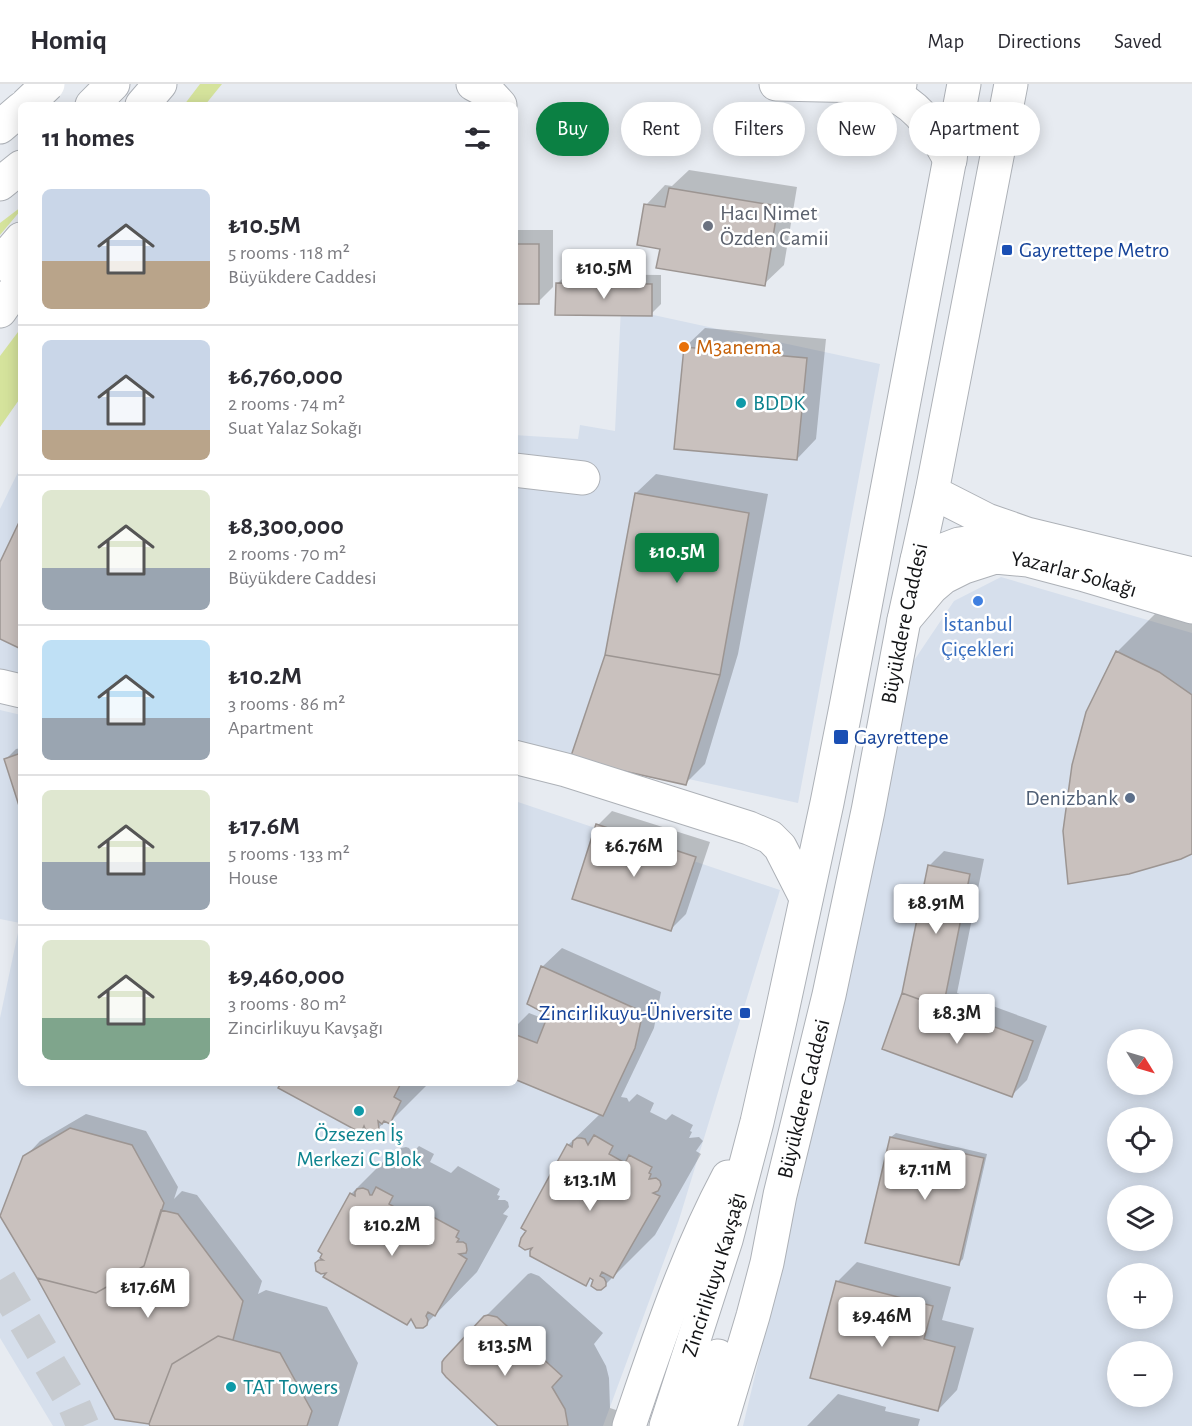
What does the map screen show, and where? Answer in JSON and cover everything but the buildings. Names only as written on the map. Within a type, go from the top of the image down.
[{"type":"main road","points":[[29,102],[48,84]]},
{"type":"main road","points":[[95,102],[113,84]]},
{"type":"main road","points":[[145,102],[160,84]]},
{"type":"main road","points":[[473,84],[488,92],[497,102]]},
{"type":"main road","points":[[776,84],[884,85],[916,110],[930,125],[950,160]]},
{"type":"main road","name":"Büyükdere Caddesi","points":[[757,1122],[827,803],[964,84]]},
{"type":"main road","name":"Büyükdere Caddesi","points":[[780,1195],[829,995],[868,811],[1011,84]]},
{"type":"main road","points":[[0,127],[18,112]]},
{"type":"main road","points":[[0,184],[18,169]]},
{"type":"main road","points":[[0,264],[18,243]]},
{"type":"main road","points":[[0,311],[18,285]]},
{"type":"main road","points":[[518,470],[584,478]]},
{"type":"main road","points":[[932,492],[987,519],[1027,534]]},
{"type":"main road","points":[[870,581],[959,544],[1027,534]]},
{"type":"main road","name":"Yazarlar Sokağı","points":[[1027,534],[1138,575],[1192,607]]},
{"type":"main road","name":"Yazarlar Sokağı","points":[[904,620],[931,588],[944,577],[964,567],[995,557],[1138,575],[1192,574]]},
{"type":"main road","points":[[0,686],[18,691]]},
{"type":"main road","points":[[518,758],[577,774],[749,828],[770,837],[780,847],[806,898]]},
{"type":"main road","points":[[629,1426],[673,1299],[712,1208],[757,1122]]},
{"type":"main road","name":"Zincirlikuyu Kavşağı","points":[[666,1426],[726,1240],[757,1122]]},
{"type":"main road","points":[[696,1426],[738,1293],[754,1250],[780,1195]]},
{"type":"main road","name":"Zincirlikuyu Kavşağı","points":[[720,1426],[767,1263],[780,1195]]},
{"type":"shaded area","points":[[621,308],[880,364],[798,803],[518,742],[518,435],[578,439],[580,425],[615,431]]},
{"type":"shaded area","points":[[18,472],[18,676],[0,671],[0,509]]},
{"type":"shaded area","points":[[1001,577],[1192,633],[1192,1426],[743,1426],[814,1127],[913,662],[954,601]]},
{"type":"shaded area","points":[[0,710],[18,714],[18,923],[0,919]]},
{"type":"shaded area","points":[[518,802],[780,890],[678,1223],[603,1426],[53,1426],[0,1338],[0,1018],[18,932],[18,1086],[518,1086]]},
{"type":"green space","points":[[200,84],[222,84],[207,102],[186,102]]},
{"type":"green space","points":[[18,209],[18,214],[0,235],[0,223]]},
{"type":"green space","points":[[18,332],[18,401],[0,427],[0,356]]},
{"type":"tunnel","points":[[0,1280],[74,1405],[83,1426]]},
{"type":"place","name":"Hacı Nimet Özden Camii","points":[[708,226]]},
{"type":"place","name":"Gayrettepe Metro","points":[[1007,250]]},
{"type":"place","name":"M3anema","points":[[684,347]]},
{"type":"place","name":"BDDK","points":[[741,403]]},
{"type":"place","name":"İstanbul Çiçekleri","points":[[978,601]]},
{"type":"place","name":"Gayrettepe","points":[[841,737]]},
{"type":"place","name":"Denizbank","points":[[1130,798]]},
{"type":"place","name":"Zincirlikuyu-Üniversite","points":[[745,1013]]},
{"type":"place","name":"Özsezen İş Merkezi C Blok","points":[[359,1111]]},
{"type":"place","name":"TAT Towers","points":[[231,1387]]}]
